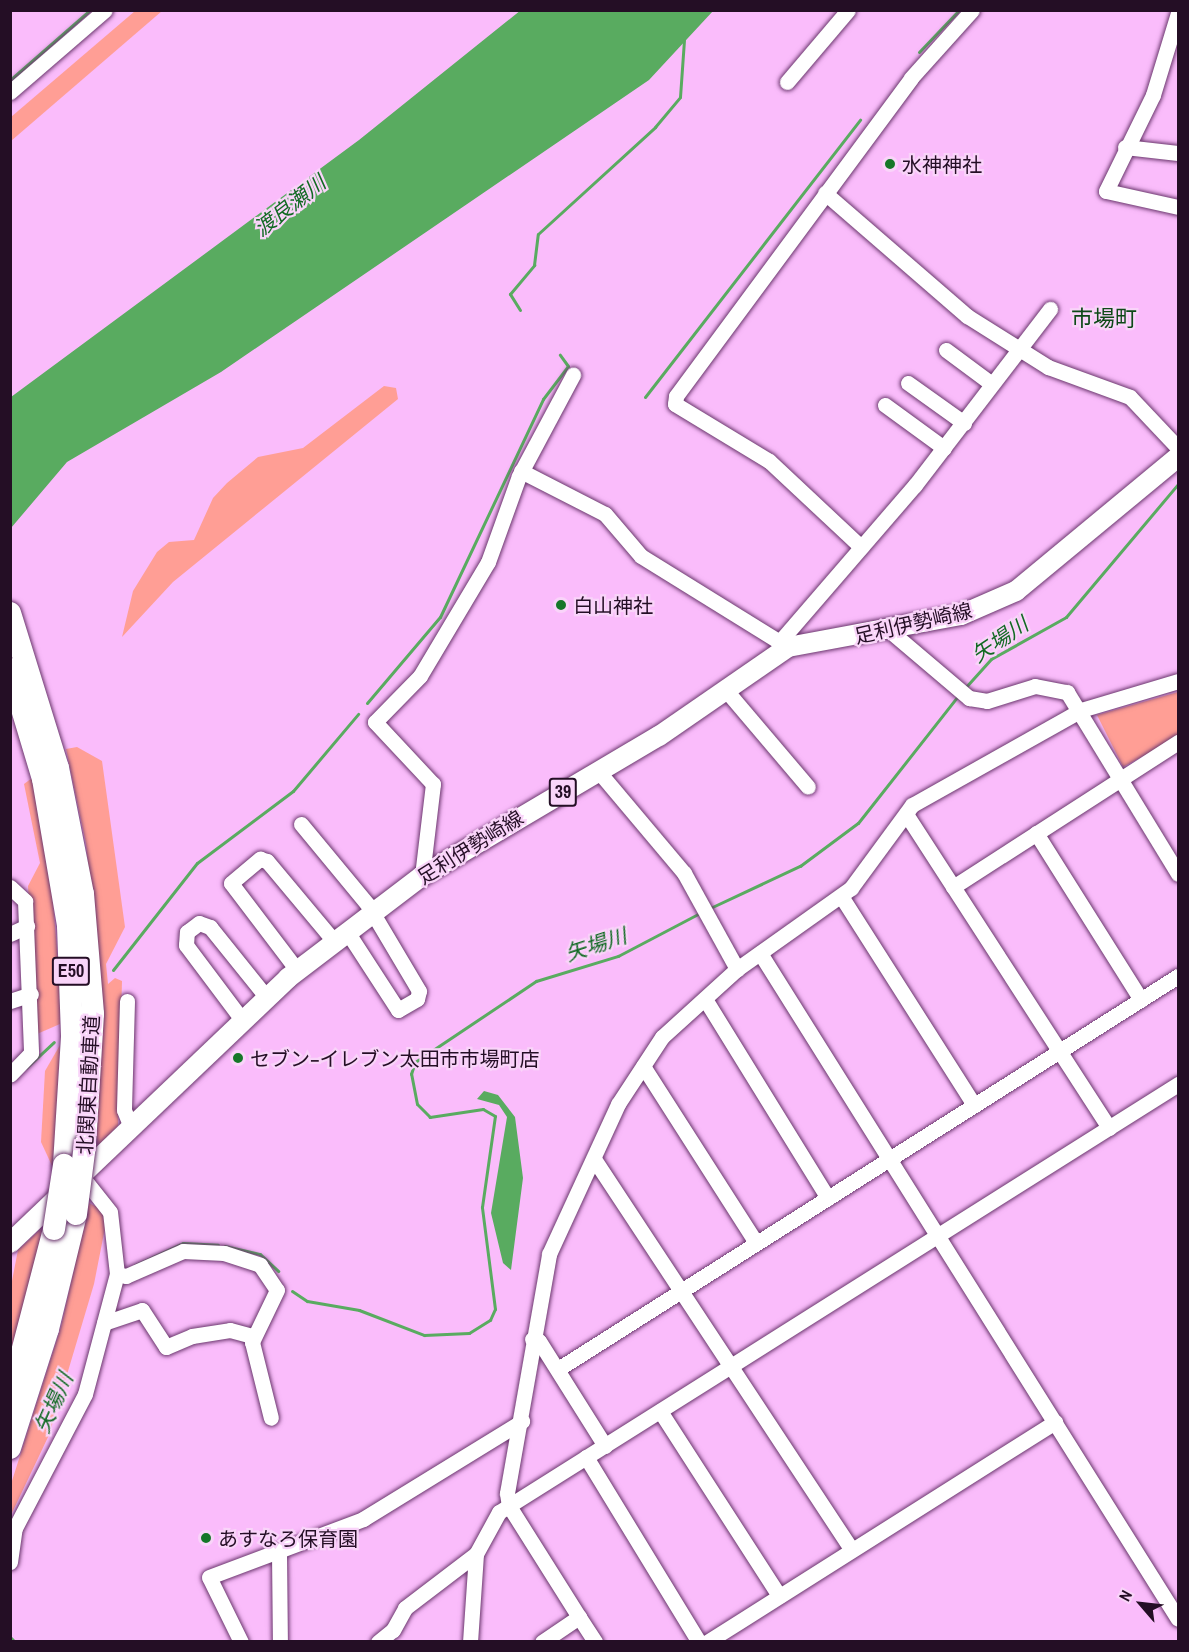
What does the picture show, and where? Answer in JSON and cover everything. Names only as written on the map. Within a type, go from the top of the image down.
[{"type":"highway","name":"北関東自動車道","points":[[10,613],[50,774],[90,964],[92,1060],[86,1145],[76,1214],[48,1329],[10,1448]]},
{"type":"highway","name":"北関東自動車道","points":[[10,669],[50,774],[72,986],[72,1170],[54,1229],[10,1398]]},
{"type":"main road","name":"足利伊勢崎線","points":[[10,1243],[72,1170],[131,1127],[297,970],[339,935],[422,876],[599,772],[725,689],[785,643],[890,631],[961,615],[1016,591],[1179,457]]},
{"type":"street","points":[[10,92],[105,10]]},
{"type":"street","points":[[787,82],[848,10]]},
{"type":"street","points":[[861,547],[769,461],[675,404],[678,391],[911,78],[972,10]]},
{"type":"street","points":[[1179,13],[1153,95],[1125,147],[1106,191],[1179,207]]},
{"type":"street","points":[[1125,147],[1179,153]]},
{"type":"street","points":[[825,193],[939,295],[1017,350],[1130,397],[1179,448]]},
{"type":"street","points":[[521,471],[605,514],[641,556],[785,643],[964,423],[1050,309]]},
{"type":"street","points":[[946,350],[992,384]]},
{"type":"street","points":[[422,876],[433,784],[375,722],[420,676],[483,571],[521,471],[573,375]]},
{"type":"street","points":[[908,383],[964,423]]},
{"type":"street","points":[[885,405],[944,448]]},
{"type":"street","points":[[890,631],[960,692],[987,701],[1047,687],[1067,692],[1082,710],[1179,874]]},
{"type":"street","points":[[595,1641],[509,1506],[507,1493],[522,1421],[531,1339],[555,1237],[594,1159],[618,1104],[662,1037],[737,969],[841,896],[906,814],[922,798],[1082,710],[1179,681]]},
{"type":"street","points":[[725,689],[808,787]]},
{"type":"street","points":[[953,887],[1121,777],[1179,742]]},
{"type":"street","points":[[599,772],[684,873],[737,969]]},
{"type":"street","points":[[906,814],[1109,1128]]},
{"type":"street","points":[[297,970],[231,883],[260,860],[267,861],[339,935],[398,1010],[417,999],[419,991],[371,911],[301,824]]},
{"type":"street","points":[[1036,833],[1141,1000]]},
{"type":"street","points":[[10,886],[23,895],[31,994],[30,1058],[10,1075]]},
{"type":"street","points":[[841,896],[974,1106]]},
{"type":"street","points":[[243,1021],[186,945],[187,932],[199,923],[210,927],[267,998]]},
{"type":"street","points":[[10,934],[27,926]]},
{"type":"street","points":[[760,953],[1179,1619]]},
{"type":"street","points":[[558,1369],[1179,976]]},
{"type":"street","points":[[10,1001],[31,994]]},
{"type":"street","points":[[705,999],[828,1198]]},
{"type":"street","points":[[127,1001],[124,1110],[131,1127]]},
{"type":"street","points":[[643,1066],[756,1243]]},
{"type":"street","points":[[470,1641],[476,1554],[491,1519],[1179,1084]]},
{"type":"street","points":[[594,1159],[852,1550]]},
{"type":"street","points":[[10,1562],[15,1528],[85,1394],[117,1274],[110,1212],[72,1170]]},
{"type":"street","points":[[117,1274],[126,1276],[183,1251],[253,1260],[266,1271],[277,1295],[252,1336],[271,1418]]},
{"type":"street","points":[[104,1323],[142,1310],[166,1347],[192,1336],[230,1330],[252,1336]]},
{"type":"street","points":[[531,1339],[539,1341],[605,1446]]},
{"type":"street","points":[[660,1411],[779,1596]]},
{"type":"street","points":[[241,1641],[209,1577],[279,1553],[401,1499],[522,1421]]},
{"type":"street","points":[[707,1641],[1055,1422]]},
{"type":"street","points":[[586,1457],[699,1641]]},
{"type":"street","points":[[279,1553],[280,1641]]},
{"type":"street","points":[[378,1641],[393,1630],[405,1608],[476,1554]]},
{"type":"street","points":[[542,1641],[579,1617]]},
{"type":"shaded area","points":[[135,11],[162,11],[11,141],[11,117]]},
{"type":"shaded area","points":[[384,386],[396,388],[398,399],[173,582],[122,637],[133,591],[157,552],[169,542],[194,540],[213,498],[227,483],[258,457],[303,448]]},
{"type":"shaded area","points":[[1178,692],[1178,737],[1123,767],[1097,715]]},
{"type":"shaded area","points":[[77,747],[102,761],[125,927],[106,964],[108,984],[115,978],[122,981],[118,1126],[96,1148],[102,1004],[86,844],[66,749]]},
{"type":"shaded area","points":[[32,778],[53,902],[60,985],[60,1024],[37,1034],[28,886],[40,863],[24,784]]},
{"type":"shaded area","points":[[60,1045],[54,1170],[41,1142],[45,1071]]},
{"type":"shaded area","points":[[89,1203],[103,1210],[105,1228],[94,1284],[49,1435],[11,1515],[11,1484],[61,1327]]},
{"type":"shaded area","points":[[43,1227],[11,1360],[11,1286],[18,1250]]},
{"type":"water","name":"渡良瀬川","points":[[521,10],[713,11],[649,80],[221,372],[67,462],[11,528],[11,397],[359,140]]},
{"type":"water","points":[[484,1091],[498,1095],[515,1117],[523,1178],[511,1270],[503,1263],[491,1213],[507,1117],[499,1105],[477,1099]]},
{"type":"waterway","points":[[10,80],[90,10]]},
{"type":"waterway","points":[[919,52],[959,10]]},
{"type":"waterway","points":[[520,310],[510,294],[534,265],[538,234],[655,127],[680,97],[684,40]]},
{"type":"waterway","points":[[645,397],[860,120]]},
{"type":"waterway","points":[[367,703],[440,617],[543,399],[568,366],[560,355]]},
{"type":"waterway","name":"矢場川","points":[[964,689],[991,659],[1066,617],[1178,484]]},
{"type":"waterway","name":"矢場川","points":[[708,909],[800,866],[858,823],[958,696]]},
{"type":"waterway","points":[[113,970],[197,863],[293,791],[358,714]]},
{"type":"waterway","name":"矢場川","points":[[292,1291],[307,1301],[359,1310],[424,1335],[469,1333],[490,1320],[495,1309],[482,1207],[495,1116],[483,1109],[430,1117],[417,1104],[411,1074],[415,1062],[536,981],[618,956],[700,913]]},
{"type":"waterway","points":[[26,1068],[54,1042]]},
{"type":"waterway","name":"矢場川","points":[[135,1265],[183,1243],[218,1245]]},
{"type":"waterway","name":"矢場川","points":[[225,1246],[260,1254],[278,1271]]},
{"type":"waterway","name":"矢場川","points":[[10,1637],[15,1642]]},
{"type":"place","name":"水神神社","points":[[890,164]]},
{"type":"place","name":"白山神社","points":[[561,605]]},
{"type":"place","name":"セブン−イレブン太田市市場町店","points":[[238,1058]]},
{"type":"place","name":"あすなろ保育園","points":[[206,1538]]},
{"type":"district","name":"市場町","points":[[1104,319]]}]
